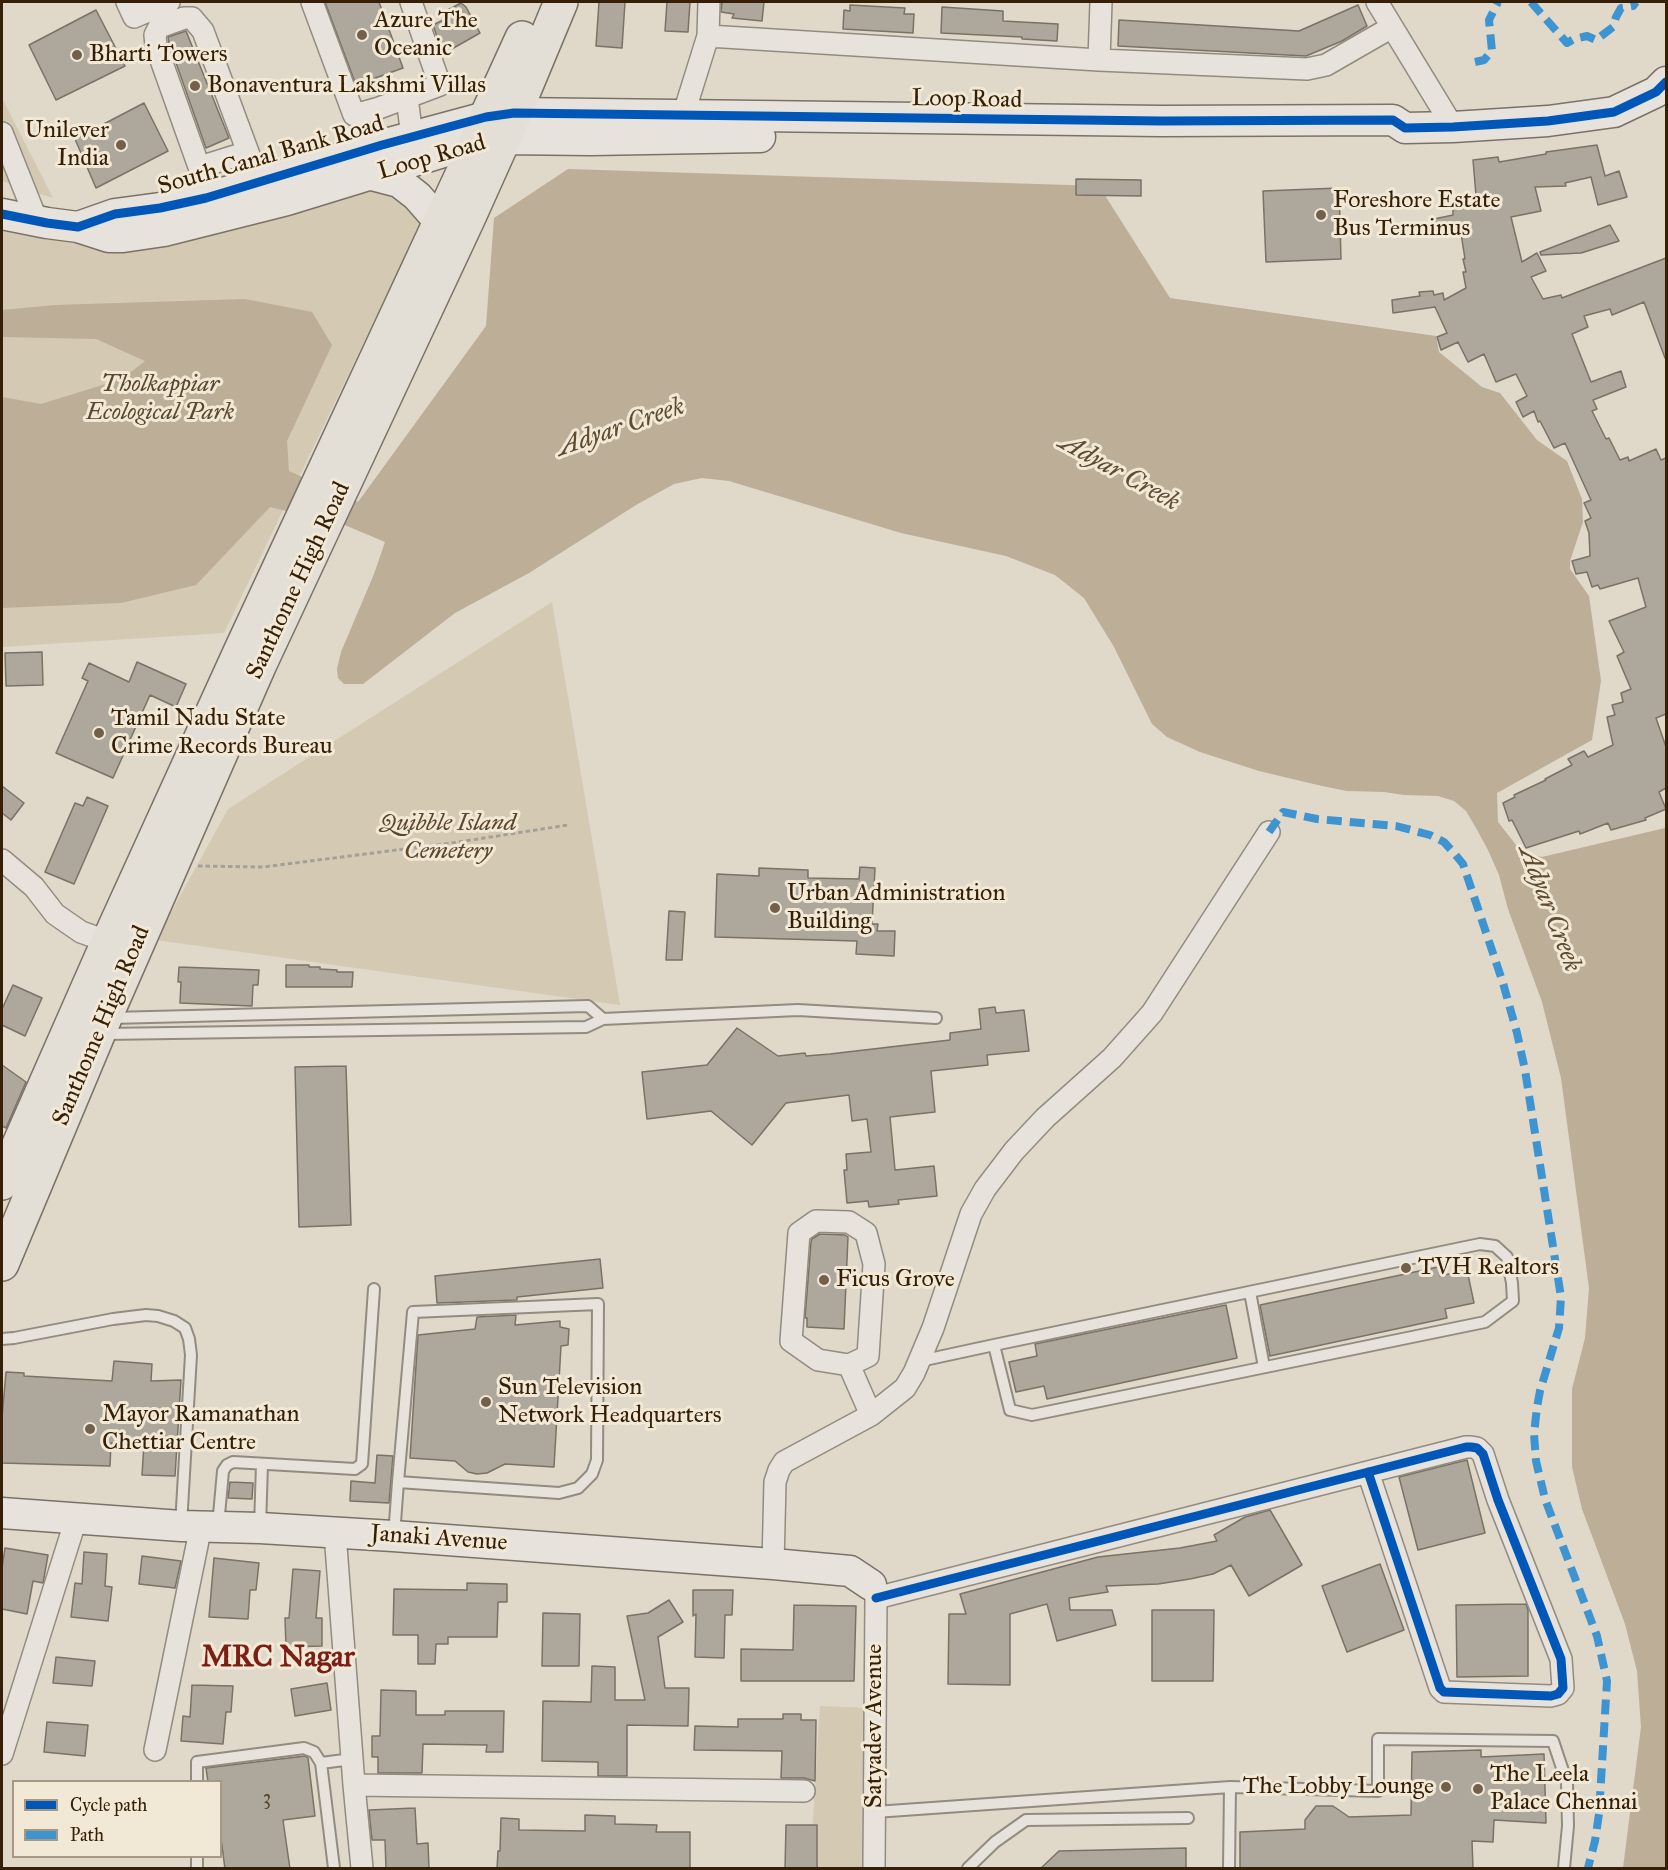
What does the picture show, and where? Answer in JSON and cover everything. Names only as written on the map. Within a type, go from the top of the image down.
[{"type":"main road","name":"Santhome High Road","points":[[495,128],[540,2]]},
{"type":"main road","name":"Santhome High Road","points":[[2,1183],[121,947],[250,658],[495,128],[561,2]]},
{"type":"main road","name":"Santhome High Road","points":[[2,1264],[101,1026],[121,947],[171,865],[250,658]]},
{"type":"street","points":[[127,2],[134,17],[169,2]]},
{"type":"street","points":[[312,2],[354,115],[440,85],[411,2]]},
{"type":"street","points":[[681,127],[708,36],[709,2]]},
{"type":"street","points":[[1099,60],[1101,2]]},
{"type":"street","points":[[1377,2],[1453,126]]},
{"type":"street","points":[[206,198],[200,167],[156,46],[155,35],[159,27],[184,18],[192,18],[203,32],[258,183]]},
{"type":"street","points":[[708,36],[1099,60],[1307,69],[1326,64],[1392,27]]},
{"type":"street","name":"Loop Road","points":[[78,227],[110,237],[164,231],[287,200],[372,175],[495,128],[1393,120],[1411,127],[1453,126],[1548,121],[1614,112],[1656,92],[1666,82]]},
{"type":"street","points":[[407,97],[412,137]]},
{"type":"street","points":[[379,108],[382,145]]},
{"type":"street","name":"South Canal Bank Road","points":[[2,214],[78,227],[115,214],[160,208],[206,198],[412,137],[495,128]]},
{"type":"street","points":[[2,133],[37,221]]},
{"type":"street","points":[[200,167],[248,152]]},
{"type":"street","points":[[372,175],[399,182],[454,219]]},
{"type":"street","points":[[773,1564],[775,1482],[784,1462],[871,1414],[905,1388],[920,1361],[933,1329],[971,1214],[985,1190],[1014,1151],[1045,1118],[1112,1058],[1152,1013],[1269,832]]},
{"type":"street","points":[[2,860],[34,887],[55,915],[81,932],[121,947]]},
{"type":"street","points":[[816,1221],[849,1222],[866,1233],[874,1264],[868,1356],[849,1365],[818,1360],[791,1341],[799,1233],[816,1221]]},
{"type":"street","points":[[849,1365],[871,1414]]},
{"type":"street","points":[[874,1592],[1466,1447],[1477,1448],[1481,1450],[1498,1500],[1561,1659],[1563,1688],[1558,1694],[1551,1696],[1444,1692],[1440,1688],[1368,1472]]},
{"type":"street","name":"Janaki Avenue","points":[[2,1513],[393,1536],[773,1564],[850,1571],[874,1592]]},
{"type":"street","points":[[2,1754],[76,1519]]},
{"type":"street","points":[[155,1750],[200,1526]]},
{"type":"street","points":[[335,1533],[362,1869]]},
{"type":"street","name":"Satyadev Avenue","points":[[874,1592],[874,1869]]},
{"type":"street","points":[[354,1785],[804,1791]]},
{"type":"lane","points":[[101,1026],[588,1006],[603,1019]]},
{"type":"lane","points":[[101,1026],[586,1027],[603,1019],[798,1010],[936,1018]]},
{"type":"lane","points":[[920,1361],[994,1345],[1479,1244],[1495,1246],[1507,1257],[1512,1283],[1512,1301],[1485,1322],[1032,1415],[1010,1410],[994,1345]]},
{"type":"lane","points":[[200,1526],[223,1472],[227,1465],[233,1462],[356,1468],[362,1464],[374,1289]]},
{"type":"lane","points":[[1250,1292],[1264,1367]]},
{"type":"lane","points":[[393,1536],[413,1312],[598,1304],[597,1460],[592,1474],[578,1488],[559,1493],[398,1482]]},
{"type":"lane","points":[[2,1339],[146,1315],[174,1321],[184,1328],[189,1340],[191,1355],[200,1526]]},
{"type":"lane","points":[[260,1528],[262,1464]]},
{"type":"lane","points":[[875,1812],[1230,1787],[1378,1791],[1378,1739],[1553,1740],[1567,1782],[1568,1826],[1564,1869]]},
{"type":"lane","points":[[197,1780],[197,1762],[304,1748],[314,1752],[321,1763],[334,1869]]},
{"type":"lane","points":[[321,1763],[352,1759]]},
{"type":"lane","points":[[1229,1869],[1230,1787]]},
{"type":"lane","points":[[968,1869],[995,1842],[1026,1820],[1188,1818]]},
{"type":"path","points":[[171,865],[263,867],[452,843],[568,825]]},
{"type":"green space","points":[[2,98],[53,198],[2,181]]},
{"type":"green space","name":"Tholkappiar Ecological Park","points":[[387,184],[422,221],[224,633],[2,647],[2,226]]},
{"type":"green space","name":"Quibble Island Cemetery","points":[[552,602],[620,1005],[156,940],[228,809]]},
{"type":"green space","points":[[820,1706],[871,1708],[869,1868],[810,1868]]},
{"type":"water","name":"Adyar Creek","points":[[568,169],[1099,186],[1170,298],[1436,336],[1439,352],[1482,387],[1500,393],[1537,440],[1567,461],[1582,499],[1583,522],[1570,561],[1570,569],[1589,596],[1601,681],[1592,740],[1497,793],[1498,822],[1520,850],[1542,857],[1666,829],[1666,1868],[1623,1868],[1641,1727],[1637,1671],[1625,1624],[1582,1509],[1572,1467],[1572,1389],[1585,1338],[1589,1288],[1561,1078],[1542,1002],[1508,909],[1499,875],[1466,811],[1454,801],[1438,796],[1347,791],[1259,771],[1200,752],[1167,737],[1152,724],[1114,647],[1084,598],[1055,575],[1006,556],[901,533],[729,481],[702,478],[674,484],[636,505],[529,573],[455,613],[363,684],[344,684],[338,678],[337,669],[341,652],[385,542],[347,526],[270,507],[196,585],[121,603],[2,608],[2,397],[41,404],[122,379],[145,361],[96,339],[2,337],[2,310],[55,305],[245,299],[312,312],[332,345],[287,441],[289,471],[358,502],[486,326],[494,218]]},
{"type":"building","name":"Azure The Oceanic","points":[[325,2],[379,2],[403,68],[356,85]]},
{"type":"building","points":[[599,2],[625,2],[622,48],[596,46]]},
{"type":"building","points":[[667,2],[690,2],[688,32],[665,31]]},
{"type":"building","points":[[722,2],[764,2],[762,21],[732,18],[734,14],[721,12]]},
{"type":"building","points":[[461,3],[466,7],[480,33],[443,54],[433,25],[447,18],[444,12]]},
{"type":"building","points":[[850,5],[905,8],[904,14],[914,14],[913,33],[843,29],[844,10],[850,11]]},
{"type":"building","points":[[1358,5],[1367,26],[1342,41],[1306,56],[1118,46],[1119,20],[1299,31]]},
{"type":"building","points":[[942,7],[1003,11],[1003,21],[1058,24],[1057,41],[941,33]]},
{"type":"building","name":"Bharti Towers","points":[[96,10],[125,66],[56,100],[29,45]]},
{"type":"building","name":"Bonaventura Lakshmi Villas","points":[[186,31],[229,138],[206,148],[169,43],[168,37]]},
{"type":"building","name":"Unilever India","points":[[144,103],[168,151],[96,188],[75,139]]},
{"type":"building","points":[[1597,145],[1605,176],[1619,171],[1627,197],[1598,205],[1591,177],[1565,183],[1566,186],[1535,187],[1541,211],[1511,217],[1522,262],[1537,253],[1546,271],[1531,277],[1543,299],[1561,295],[1562,298],[1666,258],[1665,358],[1644,302],[1612,315],[1610,309],[1584,316],[1588,327],[1572,334],[1591,382],[1621,371],[1626,387],[1593,400],[1597,409],[1592,411],[1620,460],[1628,457],[1629,461],[1656,449],[1661,460],[1666,458],[1666,714],[1656,718],[1666,747],[1666,788],[1659,792],[1666,809],[1645,818],[1646,820],[1611,830],[1608,823],[1580,834],[1579,831],[1526,848],[1512,820],[1509,821],[1503,803],[1572,765],[1568,759],[1584,751],[1588,757],[1613,745],[1607,717],[1615,715],[1612,705],[1623,702],[1621,693],[1631,689],[1617,656],[1624,652],[1609,621],[1646,607],[1638,578],[1600,589],[1598,585],[1592,587],[1587,572],[1576,574],[1572,561],[1590,556],[1589,533],[1585,521],[1591,518],[1584,503],[1591,500],[1565,443],[1554,448],[1534,411],[1523,417],[1516,402],[1527,396],[1516,374],[1496,382],[1484,354],[1468,362],[1458,342],[1441,350],[1437,337],[1447,333],[1435,307],[1393,313],[1392,300],[1420,296],[1419,292],[1433,291],[1434,295],[1443,293],[1444,300],[1466,288],[1463,272],[1466,272],[1463,259],[1465,259],[1460,227],[1436,233],[1434,219],[1453,215],[1453,209],[1477,207],[1473,160],[1498,157],[1499,162],[1546,154],[1546,152]]},
{"type":"building","points":[[1076,179],[1141,180],[1141,196],[1076,195]]},
{"type":"building","points":[[1339,188],[1341,259],[1266,262],[1263,191]]},
{"type":"building","points":[[1610,225],[1619,241],[1581,253],[1541,255],[1540,252]]},
{"type":"building","points":[[42,652],[43,685],[6,686],[5,653]]},
{"type":"building","name":"Tamil Nadu State Crime Records Bureau","points":[[137,662],[186,684],[176,707],[150,695],[113,778],[56,753],[88,681],[82,678],[89,663],[129,682]]},
{"type":"building","points":[[2,786],[24,803],[11,820],[2,813]]},
{"type":"building","points":[[87,797],[108,806],[74,884],[45,872],[75,803],[83,806]]},
{"type":"building","name":"Urban Administration Building","points":[[860,867],[875,868],[872,924],[878,924],[877,931],[895,931],[894,956],[856,954],[857,941],[715,937],[717,874],[759,876],[759,868],[808,870],[808,878],[859,879]]},
{"type":"building","points":[[669,911],[685,912],[682,960],[666,960]]},
{"type":"building","points":[[286,965],[309,965],[309,967],[320,967],[320,969],[337,970],[337,972],[353,972],[352,987],[286,987]]},
{"type":"building","points":[[179,967],[259,970],[258,985],[253,985],[252,1006],[180,1003]]},
{"type":"building","points":[[13,985],[42,998],[25,1036],[2,1025],[2,1009]]},
{"type":"building","points":[[995,1007],[996,1013],[1024,1010],[1029,1051],[987,1055],[988,1065],[931,1071],[935,1112],[890,1117],[895,1170],[934,1166],[937,1196],[898,1200],[899,1204],[869,1207],[868,1201],[847,1203],[844,1170],[847,1170],[846,1154],[871,1152],[867,1119],[852,1121],[849,1095],[786,1103],[752,1145],[711,1111],[647,1119],[642,1072],[707,1065],[737,1028],[778,1056],[805,1053],[806,1056],[950,1040],[950,1033],[981,1029],[979,1009]]},
{"type":"building","points":[[2,1065],[26,1082],[6,1128],[2,1126]]},
{"type":"building","points":[[346,1066],[351,1225],[299,1227],[295,1067]]},
{"type":"building","name":"Ficus Grove","points":[[820,1234],[848,1237],[844,1329],[807,1327],[807,1318],[805,1318],[811,1242]]},
{"type":"building","points":[[600,1259],[603,1288],[517,1297],[517,1300],[437,1303],[435,1276]]},
{"type":"building","points":[[1438,1267],[1440,1276],[1467,1270],[1474,1303],[1445,1309],[1447,1318],[1270,1356],[1260,1305]]},
{"type":"building","points":[[1226,1305],[1237,1358],[1047,1399],[1044,1386],[1016,1392],[1009,1362],[1037,1356],[1035,1344]]},
{"type":"building","name":"Sun Television Network Headquarters","points":[[516,1315],[515,1325],[560,1321],[560,1327],[569,1329],[568,1345],[561,1346],[554,1467],[505,1464],[487,1473],[477,1474],[468,1472],[455,1461],[410,1458],[418,1335],[475,1329],[477,1317]]},
{"type":"building","name":"Mayor Ramanathan Chettiar Centre","points":[[114,1361],[152,1364],[151,1381],[181,1380],[175,1476],[142,1475],[144,1444],[111,1443],[110,1466],[2,1463],[2,1417],[6,1372],[24,1373],[24,1376],[112,1381]]},
{"type":"building","points":[[377,1455],[393,1456],[389,1503],[350,1501],[351,1481],[375,1483]]},
{"type":"building","points":[[1467,1460],[1485,1533],[1418,1550],[1399,1477]]},
{"type":"building","points":[[230,1482],[253,1483],[252,1499],[228,1498]]},
{"type":"building","points":[[1270,1510],[1302,1565],[1249,1596],[1231,1565],[1213,1574],[1190,1579],[1158,1584],[1106,1586],[1108,1592],[1069,1598],[1070,1610],[1112,1610],[1116,1625],[1057,1641],[1047,1604],[1010,1614],[1010,1685],[948,1684],[949,1614],[966,1614],[960,1594],[1098,1557],[1180,1548],[1217,1541],[1214,1535],[1245,1517]]},
{"type":"building","points":[[5,1548],[48,1555],[43,1583],[33,1581],[27,1614],[2,1609],[2,1568]]},
{"type":"building","points":[[84,1552],[107,1554],[105,1586],[112,1587],[108,1621],[71,1617],[75,1583],[82,1584]]},
{"type":"building","points":[[142,1556],[181,1561],[175,1588],[139,1584]]},
{"type":"building","points":[[214,1558],[259,1563],[256,1590],[250,1590],[248,1619],[209,1617]]},
{"type":"building","points":[[1380,1564],[1404,1630],[1347,1652],[1322,1586]]},
{"type":"building","points":[[293,1569],[320,1571],[316,1618],[322,1618],[322,1646],[286,1647],[285,1618],[289,1618]]},
{"type":"building","points":[[467,1583],[507,1584],[507,1602],[498,1602],[497,1637],[448,1637],[448,1644],[436,1644],[435,1664],[418,1664],[418,1635],[393,1635],[394,1589],[467,1590]]},
{"type":"building","points":[[693,1590],[733,1590],[732,1615],[725,1615],[724,1658],[695,1657],[696,1614],[693,1616]]},
{"type":"building","points":[[669,1600],[683,1622],[658,1637],[665,1688],[689,1688],[688,1726],[627,1725],[627,1776],[598,1776],[598,1762],[542,1761],[543,1701],[591,1702],[592,1666],[615,1667],[615,1700],[645,1700],[627,1616],[648,1613]]},
{"type":"building","points":[[1526,1604],[1528,1610],[1528,1676],[1457,1677],[1456,1605]]},
{"type":"building","points":[[794,1605],[856,1606],[854,1681],[741,1681],[741,1649],[793,1650]]},
{"type":"building","points":[[1152,1610],[1214,1610],[1213,1681],[1152,1681]]},
{"type":"building","points":[[543,1613],[580,1614],[579,1666],[542,1666]]},
{"type":"building","points":[[56,1657],[95,1661],[92,1686],[53,1683]]},
{"type":"building","points":[[327,1683],[331,1710],[295,1716],[291,1689]]},
{"type":"building","points":[[192,1685],[233,1686],[231,1712],[226,1712],[223,1744],[181,1741],[183,1716],[190,1717]]},
{"type":"building","points":[[381,1690],[416,1691],[416,1715],[445,1715],[445,1711],[504,1711],[503,1752],[486,1752],[487,1745],[423,1744],[422,1773],[378,1773],[378,1757],[372,1757],[372,1736],[380,1736]]},
{"type":"building","points":[[783,1714],[801,1714],[801,1720],[816,1720],[815,1781],[804,1778],[781,1778],[782,1751],[694,1750],[695,1726],[738,1727],[738,1719],[783,1719]]},
{"type":"building","points":[[47,1722],[88,1725],[85,1756],[44,1752]]},
{"type":"building","points":[[1481,1750],[1481,1757],[1544,1754],[1546,1823],[1494,1820],[1493,1842],[1472,1841],[1473,1869],[1240,1869],[1240,1832],[1305,1829],[1305,1820],[1316,1806],[1333,1806],[1349,1817],[1411,1815],[1412,1752]]},
{"type":"building","points":[[305,1756],[308,1758],[315,1816],[283,1820],[290,1869],[225,1869],[222,1846],[222,1780],[208,1780],[206,1768]]},
{"type":"building","points":[[415,1808],[417,1844],[428,1843],[429,1869],[386,1869],[385,1840],[372,1840],[369,1810]]},
{"type":"building","points":[[585,1815],[615,1816],[615,1824],[657,1825],[656,1832],[690,1832],[690,1869],[497,1869],[501,1818],[519,1819],[519,1830],[585,1831]]},
{"type":"building","points":[[786,1825],[817,1825],[817,1869],[785,1869]]},
{"type":"building","points":[[1186,1848],[1186,1869],[1040,1869],[1059,1851]]},
{"type":"marked path","points":[[1475,62],[1484,60],[1492,51],[1489,20],[1498,2]]},
{"type":"marked path","points":[[1531,2],[1567,43],[1587,36],[1596,40],[1613,27],[1621,8],[1633,6],[1636,2]]},
{"type":"marked path","points":[[1269,832],[1283,812],[1317,819],[1396,826],[1430,835],[1444,842],[1463,864],[1503,983],[1525,1070],[1561,1297],[1559,1328],[1537,1407],[1534,1434],[1536,1461],[1545,1499],[1597,1636],[1607,1681],[1599,1814],[1588,1868]]},
{"type":"cycle path","points":[[2,214],[78,227],[115,214],[160,208],[206,198],[382,145],[486,117],[514,113],[1161,121],[1393,120],[1405,128],[1453,127],[1548,121],[1614,112],[1656,92],[1666,82]]},
{"type":"cycle path","points":[[876,1598],[1466,1447],[1471,1447],[1477,1448],[1483,1454],[1498,1500],[1561,1659],[1563,1688],[1558,1694],[1551,1696],[1444,1692],[1440,1688],[1368,1472]]},
{"type":"place","name":"Azure The Oceanic","points":[[362,35]]},
{"type":"place","name":"Bharti Towers","points":[[77,55]]},
{"type":"place","name":"Bonaventura Lakshmi Villas","points":[[195,86]]},
{"type":"place","name":"Unilever India","points":[[121,145]]},
{"type":"place","name":"Foreshore Estate Bus Terminus","points":[[1321,215]]},
{"type":"place","name":"Tamil Nadu State Crime Records Bureau","points":[[99,733]]},
{"type":"place","name":"Urban Administration Building","points":[[775,908]]},
{"type":"place","name":"TVH Realtors","points":[[1406,1268]]},
{"type":"place","name":"Ficus Grove","points":[[824,1280]]},
{"type":"place","name":"Sun Television Network Headquarters","points":[[486,1402]]},
{"type":"place","name":"Mayor Ramanathan Chettiar Centre","points":[[90,1429]]},
{"type":"place","name":"The Lobby Lounge","points":[[1446,1787]]},
{"type":"place","name":"The Leela Palace Chennai","points":[[1478,1789]]},
{"type":"district","name":"MRC Nagar","points":[[278,1659]]}]
